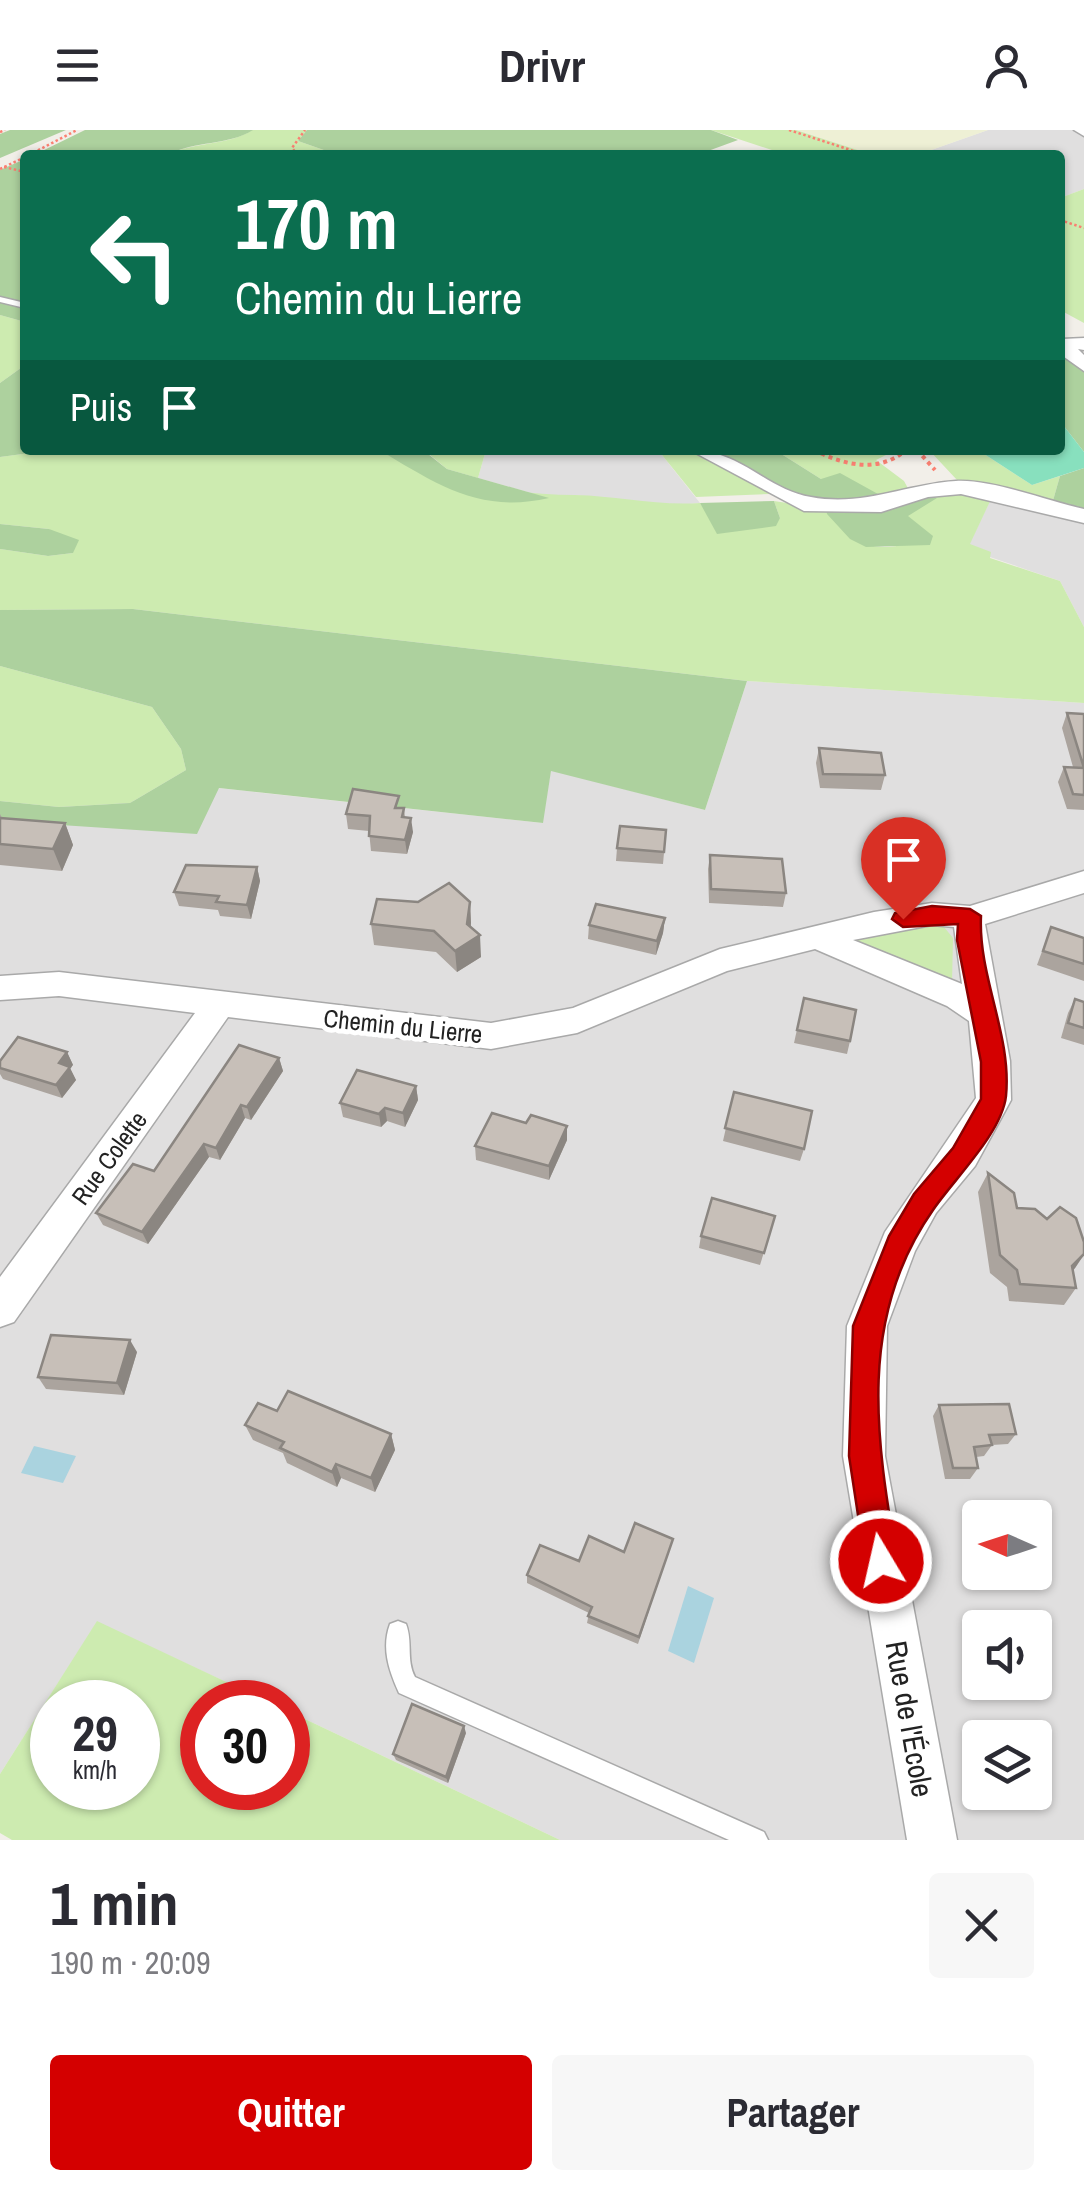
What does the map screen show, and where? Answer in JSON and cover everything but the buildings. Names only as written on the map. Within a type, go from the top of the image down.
[{"type":"street","points":[[1071,341],[1065,348],[1084,365]]},
{"type":"street","points":[[710,455],[804,504],[881,506],[925,491],[961,487],[1084,516]]},
{"type":"street","points":[[970,916],[1084,882]]},
{"type":"street","name":"Chemin du Lierre","points":[[0,988],[60,984],[491,1036],[577,1020],[720,961],[932,914],[970,916]]},
{"type":"street","name":"Rue de l'École","points":[[932,1840],[864,1456],[867,1326],[898,1244],[923,1202],[962,1156],[994,1100],[993,1062],[968,940],[970,916]]},
{"type":"street","points":[[816,937],[959,997],[984,1015]]},
{"type":"street","name":"Rue Colette","points":[[0,1310],[218,1006]]},
{"type":"lane","points":[[398,1632],[398,1666],[407,1685],[756,1840]]},
{"type":"path","points":[[39,150],[77,130]]},
{"type":"path","points":[[789,130],[851,150]]},
{"type":"path","points":[[6,167],[20,160]]},
{"type":"path","points":[[0,167],[20,171]]},
{"type":"path","points":[[826,455],[846,463],[868,465],[900,455]]},
{"type":"shaded area","points":[[988,130],[1077,130],[1084,134],[1084,189],[1065,196],[1065,150],[931,150]]},
{"type":"shaded area","points":[[485,455],[662,455],[700,503],[669,506],[575,495],[549,498],[478,478]]},
{"type":"shaded area","points":[[996,488],[1084,512],[1084,627],[1060,581],[990,557],[969,545]]},
{"type":"shaded area","points":[[747,681],[1084,703],[1084,1840],[560,1840],[310,1721],[310,1680],[222,1680],[97,1622],[60,1680],[30,1680],[30,1727],[0,1774],[0,821],[218,788],[542,823],[551,770],[705,810]]},
{"type":"green space","points":[[10,130],[66,130],[0,158],[0,134]]},
{"type":"green space","points":[[85,130],[253,130],[233,139],[178,150],[44,150]]},
{"type":"green space","points":[[252,130],[307,130],[298,141],[324,150],[181,150]]},
{"type":"green space","points":[[307,130],[711,130],[738,140],[711,150],[324,150],[298,141]]},
{"type":"green space","points":[[711,130],[796,130],[858,150],[772,150]]},
{"type":"green space","points":[[797,130],[988,130],[931,150],[858,150]]},
{"type":"green space","points":[[20,161],[20,321],[0,315],[0,170]]},
{"type":"green space","points":[[1084,189],[1084,323],[1065,313],[1065,196]]},
{"type":"green space","points":[[0,315],[20,321],[20,369],[0,383]]},
{"type":"green space","points":[[1065,354],[1084,369],[1084,452],[1065,427]]},
{"type":"green space","points":[[20,369],[20,454],[0,457],[0,383]]},
{"type":"green space","points":[[1065,427],[1084,452],[1084,468],[1032,485],[986,455],[1065,455]]},
{"type":"green space","points":[[388,455],[429,455],[447,469],[549,498],[501,502],[480,499],[440,484]]},
{"type":"green space","points":[[389,455],[424,471],[500,489],[700,503],[715,525],[780,518],[774,501],[826,509],[859,542],[885,547],[932,536],[907,516],[925,494],[950,491],[993,495],[970,544],[991,552],[990,558],[1060,581],[1084,627],[1084,703],[747,681],[133,609],[0,610],[0,549],[48,556],[73,553],[49,529],[0,524],[0,457]]},
{"type":"green space","points":[[430,455],[485,455],[478,478],[447,469]]},
{"type":"green space","points":[[662,455],[703,455],[770,494],[696,497]]},
{"type":"green space","points":[[714,455],[783,455],[821,479],[840,473],[887,499],[823,503],[771,487]]},
{"type":"green space","points":[[783,455],[886,455],[876,460],[904,481],[910,492],[887,499],[821,479]]},
{"type":"green space","points":[[934,455],[986,455],[1032,485],[1060,476],[1052,504],[957,480]]},
{"type":"green space","points":[[1084,468],[1084,512],[1052,504],[1060,476]]},
{"type":"green space","points":[[925,494],[937,498],[908,516],[933,536],[930,545],[866,547],[850,539],[826,509]]},
{"type":"green space","points":[[774,501],[780,518],[776,526],[717,534],[700,503]]},
{"type":"green space","points":[[0,524],[49,529],[79,540],[73,553],[48,556],[0,549]]},
{"type":"green space","points":[[133,609],[747,681],[705,810],[551,771],[543,823],[219,788],[197,834],[0,821],[0,801],[59,807],[130,803],[186,770],[181,749],[152,707],[0,666],[0,610]]},
{"type":"green space","points":[[0,666],[152,707],[181,749],[186,770],[130,803],[59,807],[0,801]]},
{"type":"green space","points":[[929,925],[944,927],[953,938],[952,984],[849,943],[850,937]]},
{"type":"green space","points":[[97,1621],[222,1680],[180,1680],[180,1810],[310,1810],[310,1721],[560,1840],[12,1840],[0,1833],[0,1774],[30,1727],[30,1810],[160,1810],[160,1680],[60,1680]]},
{"type":"water","points":[[34,1446],[76,1456],[63,1483],[21,1473]]},
{"type":"water","points":[[688,1586],[714,1598],[694,1663],[668,1651]]},
{"type":"route","points":[[881,1561],[864,1456],[867,1326],[898,1244],[923,1202],[962,1156],[994,1100],[993,1062],[968,940],[970,916],[932,914],[903,919]]}]
